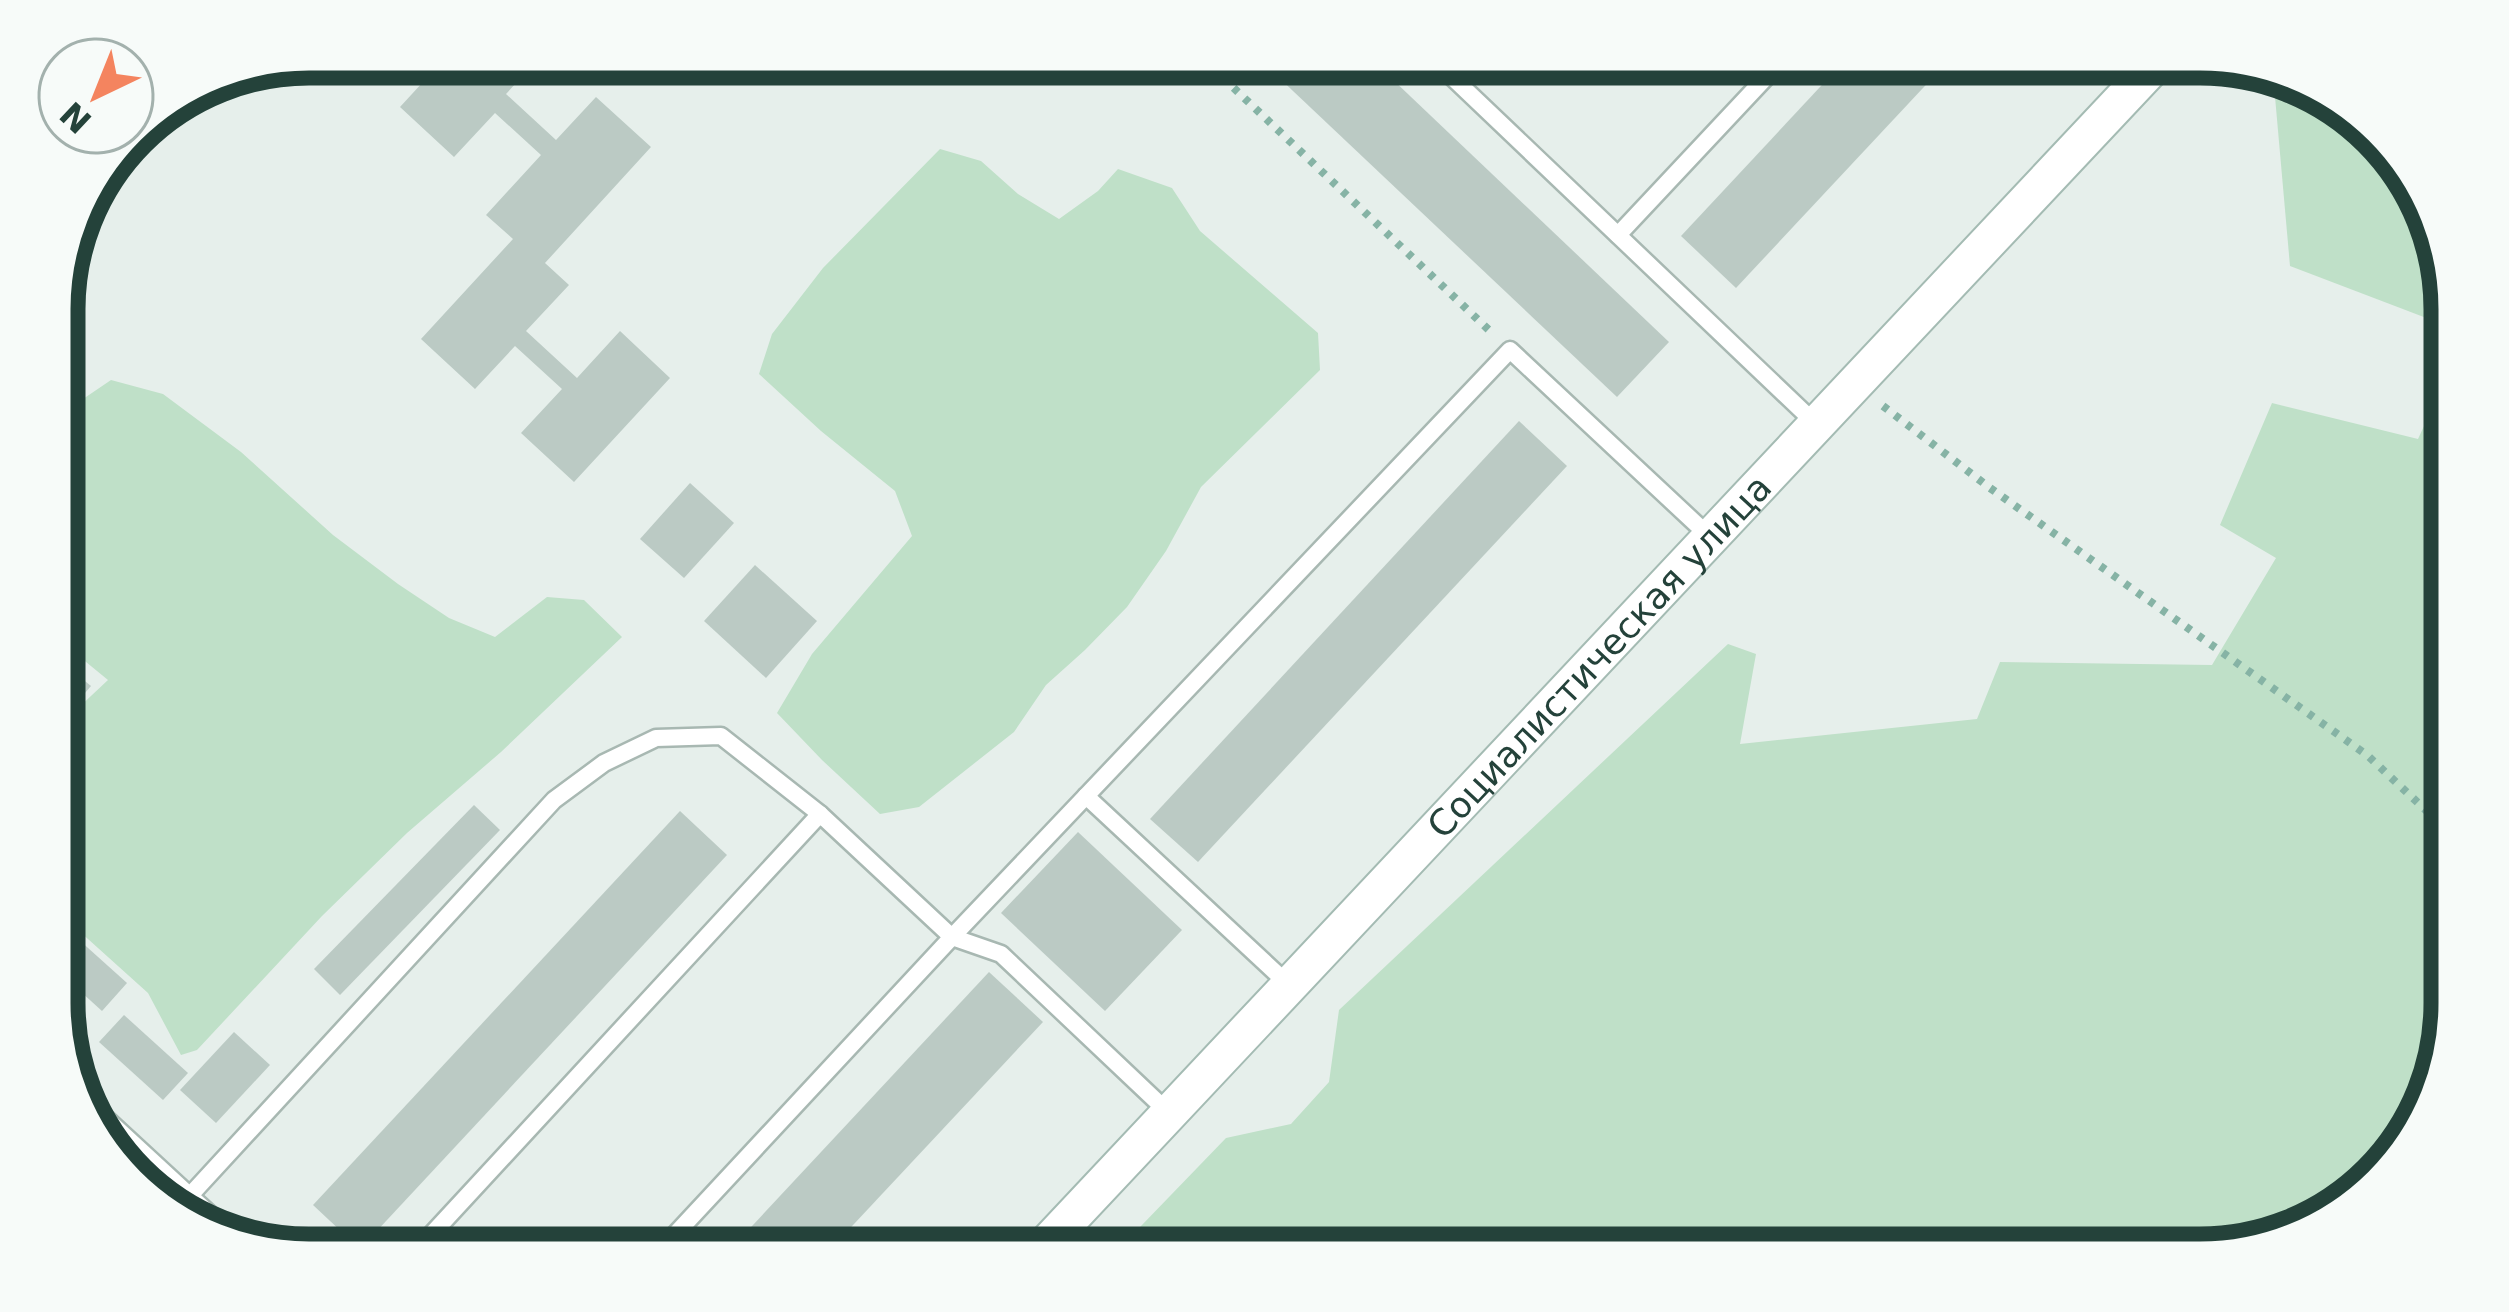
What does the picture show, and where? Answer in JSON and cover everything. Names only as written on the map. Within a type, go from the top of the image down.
[{"type":"main road","name":"Социалистическая улица","points":[[1056,1234],[2142,78]]},
{"type":"lane","points":[[1453,78],[1815,423]]},
{"type":"lane","points":[[1618,235],[1765,78]]},
{"type":"lane","points":[[676,1234],[1510,350],[1709,536]]},
{"type":"lane","points":[[186,1198],[554,800],[604,763],[656,738],[721,736],[820,814],[952,937],[1001,954],[1169,1113]]},
{"type":"lane","points":[[1086,796],[1289,985]]},
{"type":"lane","points":[[432,1234],[820,814]]},
{"type":"path","points":[[1223,78],[1510,350]]},
{"type":"path","points":[[1853,383],[1990,488],[2367,755],[2431,816]]},
{"type":"green space","points":[[2275,91],[2328,117],[2383,168],[2400,194],[2423,249],[2431,320],[2290,266]]},
{"type":"green space","points":[[940,149],[981,161],[1018,194],[1059,219],[1098,191],[1118,169],[1172,188],[1200,231],[1318,333],[1320,370],[1201,487],[1166,551],[1127,607],[1046,685],[1014,732],[919,807],[880,814],[777,713],[812,654],[912,536],[895,491],[759,374],[772,334],[823,268]]},
{"type":"green space","points":[[111,380],[163,394],[241,452],[333,535],[449,618],[495,637],[547,597],[584,600],[622,637],[407,833],[197,1050],[181,1055],[148,993],[78,930],[78,708],[108,680],[78,655],[78,402]]},
{"type":"green space","points":[[2272,403],[2418,439],[2431,411],[2431,1018],[2419,1077],[2392,1131],[2352,1177],[2328,1195],[2274,1222],[2215,1234],[1133,1234],[1226,1138],[1291,1124],[1329,1082],[1339,1010],[1728,644],[1756,654],[1740,744],[1977,719],[2000,662],[2212,665],[2276,558],[2220,525]]},
{"type":"building","points":[[427,78],[521,78],[506,94],[556,140],[596,97],[651,147],[545,263],[569,285],[526,331],[577,378],[620,331],[670,378],[574,482],[521,433],[562,389],[515,346],[475,389],[421,339],[513,239],[486,215],[541,155],[495,113],[454,157],[400,107]]},
{"type":"building","points":[[1279,78],[1391,78],[1669,342],[1617,397]]},
{"type":"building","points":[[1828,78],[1932,78],[1736,288],[1681,236]]},
{"type":"building","points":[[1519,421],[1567,466],[1198,862],[1150,819]]},
{"type":"building","points":[[690,483],[734,523],[684,578],[640,539]]},
{"type":"building","points":[[755,565],[817,621],[766,678],[704,621]]},
{"type":"building","points":[[78,675],[91,686],[78,701]]},
{"type":"building","points":[[474,805],[500,830],[340,995],[314,969]]},
{"type":"building","points":[[680,811],[727,855],[374,1234],[344,1234],[313,1205]]},
{"type":"building","points":[[1078,832],[1182,930],[1105,1011],[1001,913]]},
{"type":"building","points":[[78,939],[127,983],[102,1011],[78,989]]},
{"type":"building","points":[[989,972],[1043,1022],[845,1234],[745,1234]]},
{"type":"building","points":[[124,1015],[188,1073],[163,1100],[99,1042]]},
{"type":"building","points":[[234,1032],[270,1065],[216,1123],[180,1090]]}]
